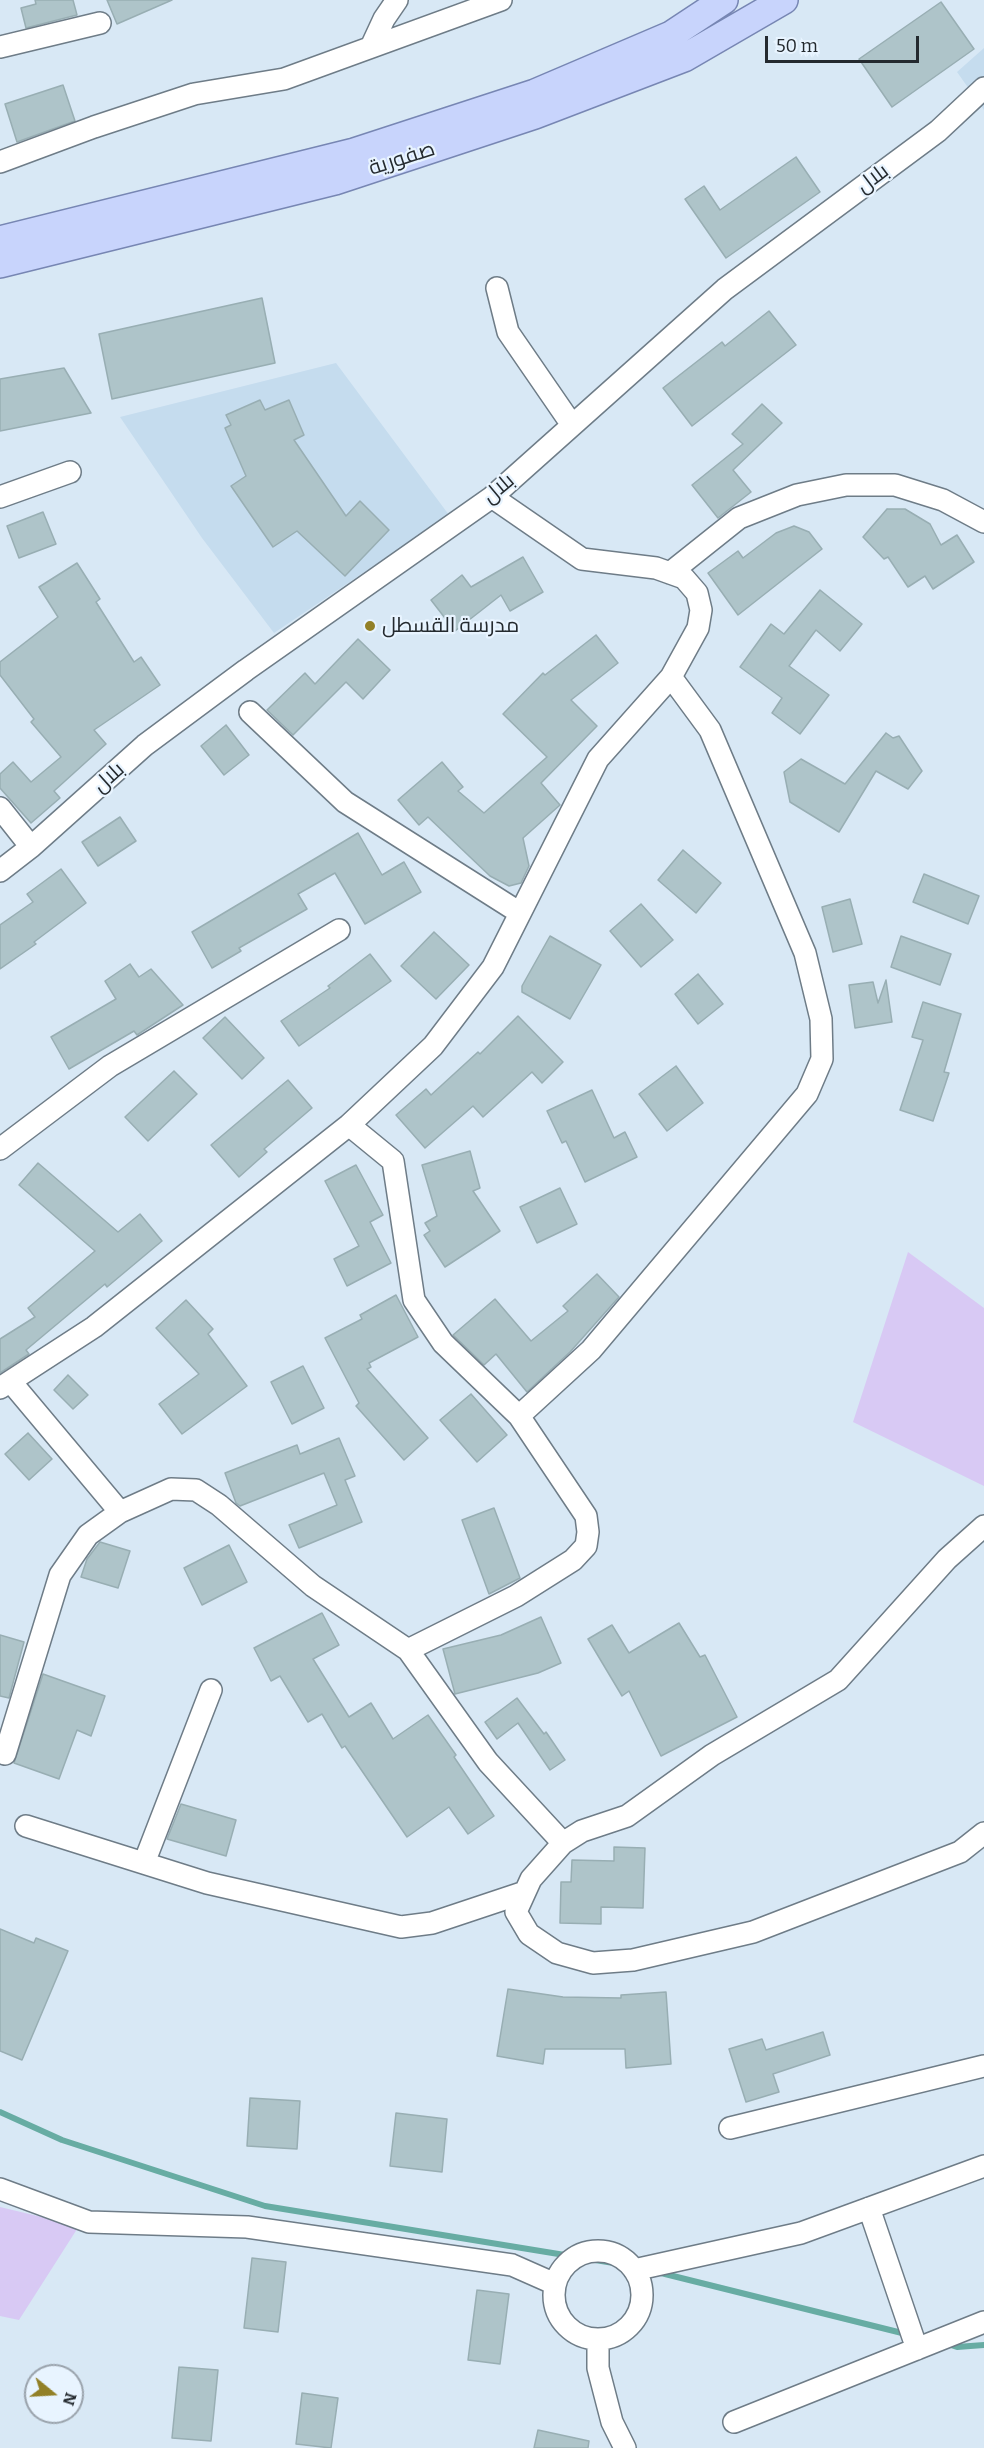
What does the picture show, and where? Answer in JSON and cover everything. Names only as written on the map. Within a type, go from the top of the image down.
[{"type":"main road","name":"صفورية","points":[[0,240],[354,152],[524,96],[671,35],[724,0]]},
{"type":"main road","name":"صفورية","points":[[0,264],[335,181],[513,122],[684,58],[784,0]]},
{"type":"street","points":[[371,47],[384,19],[397,0]]},
{"type":"street","points":[[0,162],[94,127],[194,94],[284,79],[501,0]]},
{"type":"street","points":[[0,47],[100,23]]},
{"type":"street","name":"بلال","points":[[0,871],[31,847],[145,745],[246,670],[492,496],[724,289],[938,131],[984,88]]},
{"type":"street","points":[[496,288],[508,332],[572,425]]},
{"type":"street","points":[[0,497],[70,472]]},
{"type":"street","points":[[670,573],[739,518],[797,495],[846,485],[895,485],[943,500],[984,522]]},
{"type":"street","points":[[120,1512],[6,1385],[94,1328],[349,1125],[433,1046],[493,967],[598,759],[671,677],[698,628],[701,610],[697,593],[684,578],[656,568],[582,559],[492,496]]},
{"type":"street","points":[[519,1416],[591,1350],[807,1095],[822,1059],[821,1019],[805,952],[710,730],[671,677]]},
{"type":"street","points":[[250,712],[345,802],[520,913]]},
{"type":"street","points":[[0,808],[31,847]]},
{"type":"street","points":[[0,1149],[110,1066],[339,930]]},
{"type":"street","points":[[349,1125],[393,1161],[414,1300],[443,1343],[519,1416],[586,1516],[588,1532],[586,1546],[573,1560],[516,1596],[408,1650]]},
{"type":"street","points":[[5,1754],[60,1575],[88,1535],[120,1512],[171,1489],[196,1490],[219,1505],[313,1586],[408,1650],[488,1762],[563,1843]]},
{"type":"street","points":[[984,1526],[946,1559],[838,1680],[712,1755],[627,1816],[582,1831],[563,1843],[531,1879],[516,1912],[529,1934],[557,1953],[593,1964],[633,1960],[753,1932],[960,1852],[984,1833]]},
{"type":"street","points":[[144,1863],[211,1690]]},
{"type":"street","points":[[26,1826],[207,1882],[401,1927],[432,1923],[525,1893]]},
{"type":"street","points":[[730,2128],[984,2066]]},
{"type":"street","points":[[634,2270],[801,2233],[984,2166]]},
{"type":"street","points":[[0,2189],[89,2222],[247,2227],[512,2265],[555,2284]]},
{"type":"street","points":[[869,2208],[916,2349]]},
{"type":"street","points":[[590,2251],[607,2251],[622,2258],[634,2270],[640,2282],[642,2296],[640,2309],[624,2332],[611,2338],[598,2340],[582,2337],[568,2329],[558,2316],[553,2301],[555,2284],[562,2269],[574,2257],[590,2251]]},
{"type":"street","points":[[734,2422],[984,2322]]},
{"type":"street","points":[[598,2340],[598,2368],[612,2422],[625,2448]]},
{"type":"shaded area","points":[[984,48],[984,110],[957,72]]},
{"type":"shaded area","points":[[336,363],[449,515],[274,633],[202,538],[120,417]]},
{"type":"shaded area","points":[[908,1252],[984,1308],[984,1486],[853,1422]]},
{"type":"shaded area","points":[[0,2207],[79,2226],[19,2320],[0,2316]]},
{"type":"building","points":[[35,0],[73,0],[77,15],[26,28],[21,8],[36,4]]},
{"type":"building","points":[[107,0],[172,0],[117,24]]},
{"type":"building","points":[[941,2],[974,49],[892,107],[859,59]]},
{"type":"building","points":[[63,85],[75,121],[17,142],[5,104]]},
{"type":"building","points":[[796,157],[820,192],[726,258],[685,199],[704,186],[720,210]]},
{"type":"building","points":[[262,298],[275,363],[112,399],[99,334]]},
{"type":"building","points":[[769,311],[796,345],[692,426],[663,388],[722,342],[725,346]]},
{"type":"building","points":[[64,368],[91,413],[0,431],[0,379]]},
{"type":"building","points":[[260,400],[265,410],[289,400],[304,435],[294,440],[346,516],[360,501],[389,530],[345,576],[297,531],[273,547],[231,486],[246,476],[225,428],[231,425],[226,415]]},
{"type":"building","points":[[762,404],[782,423],[733,470],[751,492],[718,518],[692,485],[743,444],[732,434]]},
{"type":"building","points":[[887,509],[905,509],[930,524],[941,545],[957,535],[974,562],[933,589],[925,576],[908,587],[888,557],[884,559],[863,537]]},
{"type":"building","points":[[43,512],[56,544],[19,558],[7,526]]},
{"type":"building","points":[[794,526],[809,532],[822,549],[738,615],[708,573],[738,551],[743,558],[776,533]]},
{"type":"building","points":[[523,557],[543,592],[510,611],[501,595],[455,631],[431,600],[462,575],[471,587]]},
{"type":"building","points":[[77,563],[100,599],[96,602],[134,662],[141,657],[160,685],[94,730],[106,744],[54,791],[60,798],[31,823],[0,788],[0,774],[13,762],[31,782],[61,757],[31,722],[34,719],[0,675],[0,662],[58,617],[39,587]]},
{"type":"building","points":[[820,590],[862,624],[840,651],[816,630],[789,666],[829,695],[800,734],[772,713],[782,698],[740,667],[771,624],[784,634]]},
{"type":"building","points":[[596,635],[618,663],[571,700],[597,726],[541,783],[560,805],[523,838],[529,866],[521,883],[509,886],[490,876],[428,817],[419,825],[398,800],[442,762],[463,787],[458,791],[484,813],[547,757],[503,714],[543,673],[545,675]]},
{"type":"building","points":[[358,639],[390,670],[363,699],[346,682],[293,735],[267,710],[305,673],[315,684]]},
{"type":"building","points":[[226,725],[249,755],[224,775],[201,746]]},
{"type":"building","points":[[886,733],[893,738],[899,736],[922,771],[908,789],[876,771],[839,832],[790,802],[784,772],[801,759],[845,784]]},
{"type":"building","points":[[120,817],[136,841],[98,866],[82,842]]},
{"type":"building","points":[[358,833],[382,875],[404,862],[421,892],[365,924],[335,873],[298,894],[307,909],[239,948],[241,951],[212,968],[192,932]]},
{"type":"building","points":[[683,850],[721,883],[696,913],[658,880]]},
{"type":"building","points":[[61,869],[86,903],[34,942],[36,944],[0,969],[0,925],[33,902],[27,894]]},
{"type":"building","points":[[924,874],[979,896],[968,924],[913,902]]},
{"type":"building","points":[[850,899],[862,944],[833,952],[822,907]]},
{"type":"building","points":[[641,904],[673,940],[641,967],[610,931]]},
{"type":"building","points":[[434,932],[469,965],[436,999],[401,966]]},
{"type":"building","points":[[550,936],[601,965],[570,1019],[522,992],[522,986]]},
{"type":"building","points":[[901,936],[951,954],[940,985],[891,967]]},
{"type":"building","points":[[370,954],[391,981],[299,1046],[281,1021],[330,988],[328,986]]},
{"type":"building","points":[[130,964],[139,977],[151,969],[183,1005],[137,1035],[134,1031],[69,1069],[51,1037],[116,999],[105,981]]},
{"type":"building","points":[[698,974],[723,1004],[698,1024],[675,994]]},
{"type":"building","points":[[886,980],[892,1022],[855,1028],[849,985],[873,982],[878,1003]]},
{"type":"building","points":[[923,1002],[961,1014],[944,1072],[949,1073],[933,1121],[900,1110],[923,1040],[912,1037]]},
{"type":"building","points":[[518,1016],[563,1062],[542,1083],[532,1072],[483,1117],[473,1106],[425,1148],[396,1115],[426,1089],[431,1095],[478,1052],[480,1054]]},
{"type":"building","points":[[225,1017],[264,1058],[242,1079],[203,1038]]},
{"type":"building","points":[[676,1066],[703,1103],[667,1131],[639,1094]]},
{"type":"building","points":[[174,1071],[197,1094],[148,1141],[125,1117]]},
{"type":"building","points":[[288,1080],[312,1108],[264,1149],[267,1152],[239,1177],[211,1145]]},
{"type":"building","points":[[592,1090],[614,1138],[625,1132],[637,1157],[585,1182],[566,1141],[562,1143],[547,1111]]},
{"type":"building","points":[[470,1151],[480,1188],[473,1191],[500,1231],[445,1267],[424,1235],[430,1231],[425,1223],[437,1216],[422,1165]]},
{"type":"building","points":[[38,1163],[118,1232],[140,1214],[162,1241],[107,1287],[105,1284],[26,1350],[29,1354],[0,1373],[0,1339],[35,1317],[28,1308],[95,1251],[19,1185]]},
{"type":"building","points":[[356,1165],[383,1215],[370,1222],[391,1263],[347,1286],[334,1259],[359,1246],[325,1181]]},
{"type":"building","points":[[560,1188],[577,1224],[537,1243],[520,1207]]},
{"type":"building","points":[[597,1274],[619,1297],[570,1352],[527,1392],[496,1354],[484,1365],[453,1335],[495,1299],[531,1341],[568,1311],[563,1306]]},
{"type":"building","points":[[396,1295],[418,1337],[369,1363],[371,1367],[367,1369],[428,1438],[404,1460],[356,1406],[359,1403],[325,1338],[362,1319],[360,1315]]},
{"type":"building","points":[[186,1300],[213,1329],[208,1334],[247,1386],[182,1434],[159,1404],[199,1374],[156,1328]]},
{"type":"building","points":[[303,1366],[324,1408],[292,1424],[271,1382]]},
{"type":"building","points":[[68,1375],[88,1395],[73,1409],[54,1390]]},
{"type":"building","points":[[471,1394],[507,1435],[477,1462],[440,1420]]},
{"type":"building","points":[[28,1433],[52,1459],[29,1480],[5,1454]]},
{"type":"building","points":[[339,1438],[355,1476],[345,1480],[362,1522],[299,1548],[289,1525],[337,1505],[324,1473],[240,1506],[236,1503],[225,1473],[297,1445],[300,1454]]},
{"type":"building","points":[[494,1508],[520,1578],[489,1594],[462,1520]]},
{"type":"building","points":[[100,1542],[130,1551],[118,1588],[81,1577],[87,1559]]},
{"type":"building","points":[[229,1545],[247,1582],[202,1605],[184,1568]]},
{"type":"building","points":[[322,1613],[339,1645],[313,1659],[349,1717],[371,1703],[393,1739],[428,1715],[494,1816],[468,1834],[449,1807],[407,1837],[345,1746],[342,1748],[322,1714],[308,1722],[280,1676],[271,1681],[254,1648]]},
{"type":"building","points":[[541,1617],[561,1663],[538,1673],[455,1694],[443,1649],[501,1635]]},
{"type":"building","points":[[679,1623],[700,1657],[705,1655],[737,1717],[661,1756],[629,1691],[622,1696],[588,1639],[612,1625],[629,1653]]},
{"type":"building","points":[[0,1635],[24,1642],[9,1698],[0,1696]]},
{"type":"building","points":[[43,1674],[105,1696],[91,1736],[77,1730],[59,1779],[14,1763]]},
{"type":"building","points":[[517,1698],[544,1734],[546,1732],[565,1760],[550,1770],[518,1723],[497,1739],[485,1722]]},
{"type":"building","points":[[181,1804],[236,1820],[226,1856],[167,1839]]},
{"type":"building","points":[[614,1847],[645,1848],[643,1908],[601,1907],[601,1924],[560,1923],[561,1882],[571,1882],[572,1860],[614,1861]]},
{"type":"building","points":[[0,1929],[34,1943],[36,1938],[68,1951],[22,2060],[0,2051]]},
{"type":"building","points":[[508,1989],[563,1997],[621,1998],[621,1995],[666,1992],[671,2064],[626,2068],[625,2049],[545,2049],[543,2064],[497,2056]]},
{"type":"building","points":[[823,2032],[830,2055],[773,2074],[779,2092],[746,2102],[729,2049],[762,2039],[766,2050]]},
{"type":"building","points":[[250,2098],[300,2101],[297,2149],[247,2146]]},
{"type":"building","points":[[396,2113],[447,2119],[442,2172],[390,2166]]},
{"type":"building","points":[[252,2258],[286,2262],[278,2332],[244,2328]]},
{"type":"building","points":[[477,2290],[509,2294],[500,2364],[468,2360]]},
{"type":"building","points":[[179,2367],[218,2370],[211,2441],[172,2438]]},
{"type":"building","points":[[302,2393],[338,2398],[331,2448],[296,2444]]},
{"type":"building","points":[[538,2430],[589,2441],[588,2448],[534,2448]]},
{"type":"waterway","points":[[0,2112],[62,2140],[265,2206],[632,2266]]},
{"type":"waterway","points":[[657,2272],[906,2334]]},
{"type":"waterway","points":[[948,2344],[957,2347],[984,2345]]},
{"type":"place","name":"مدرسة القسطل","points":[[370,626]]}]
